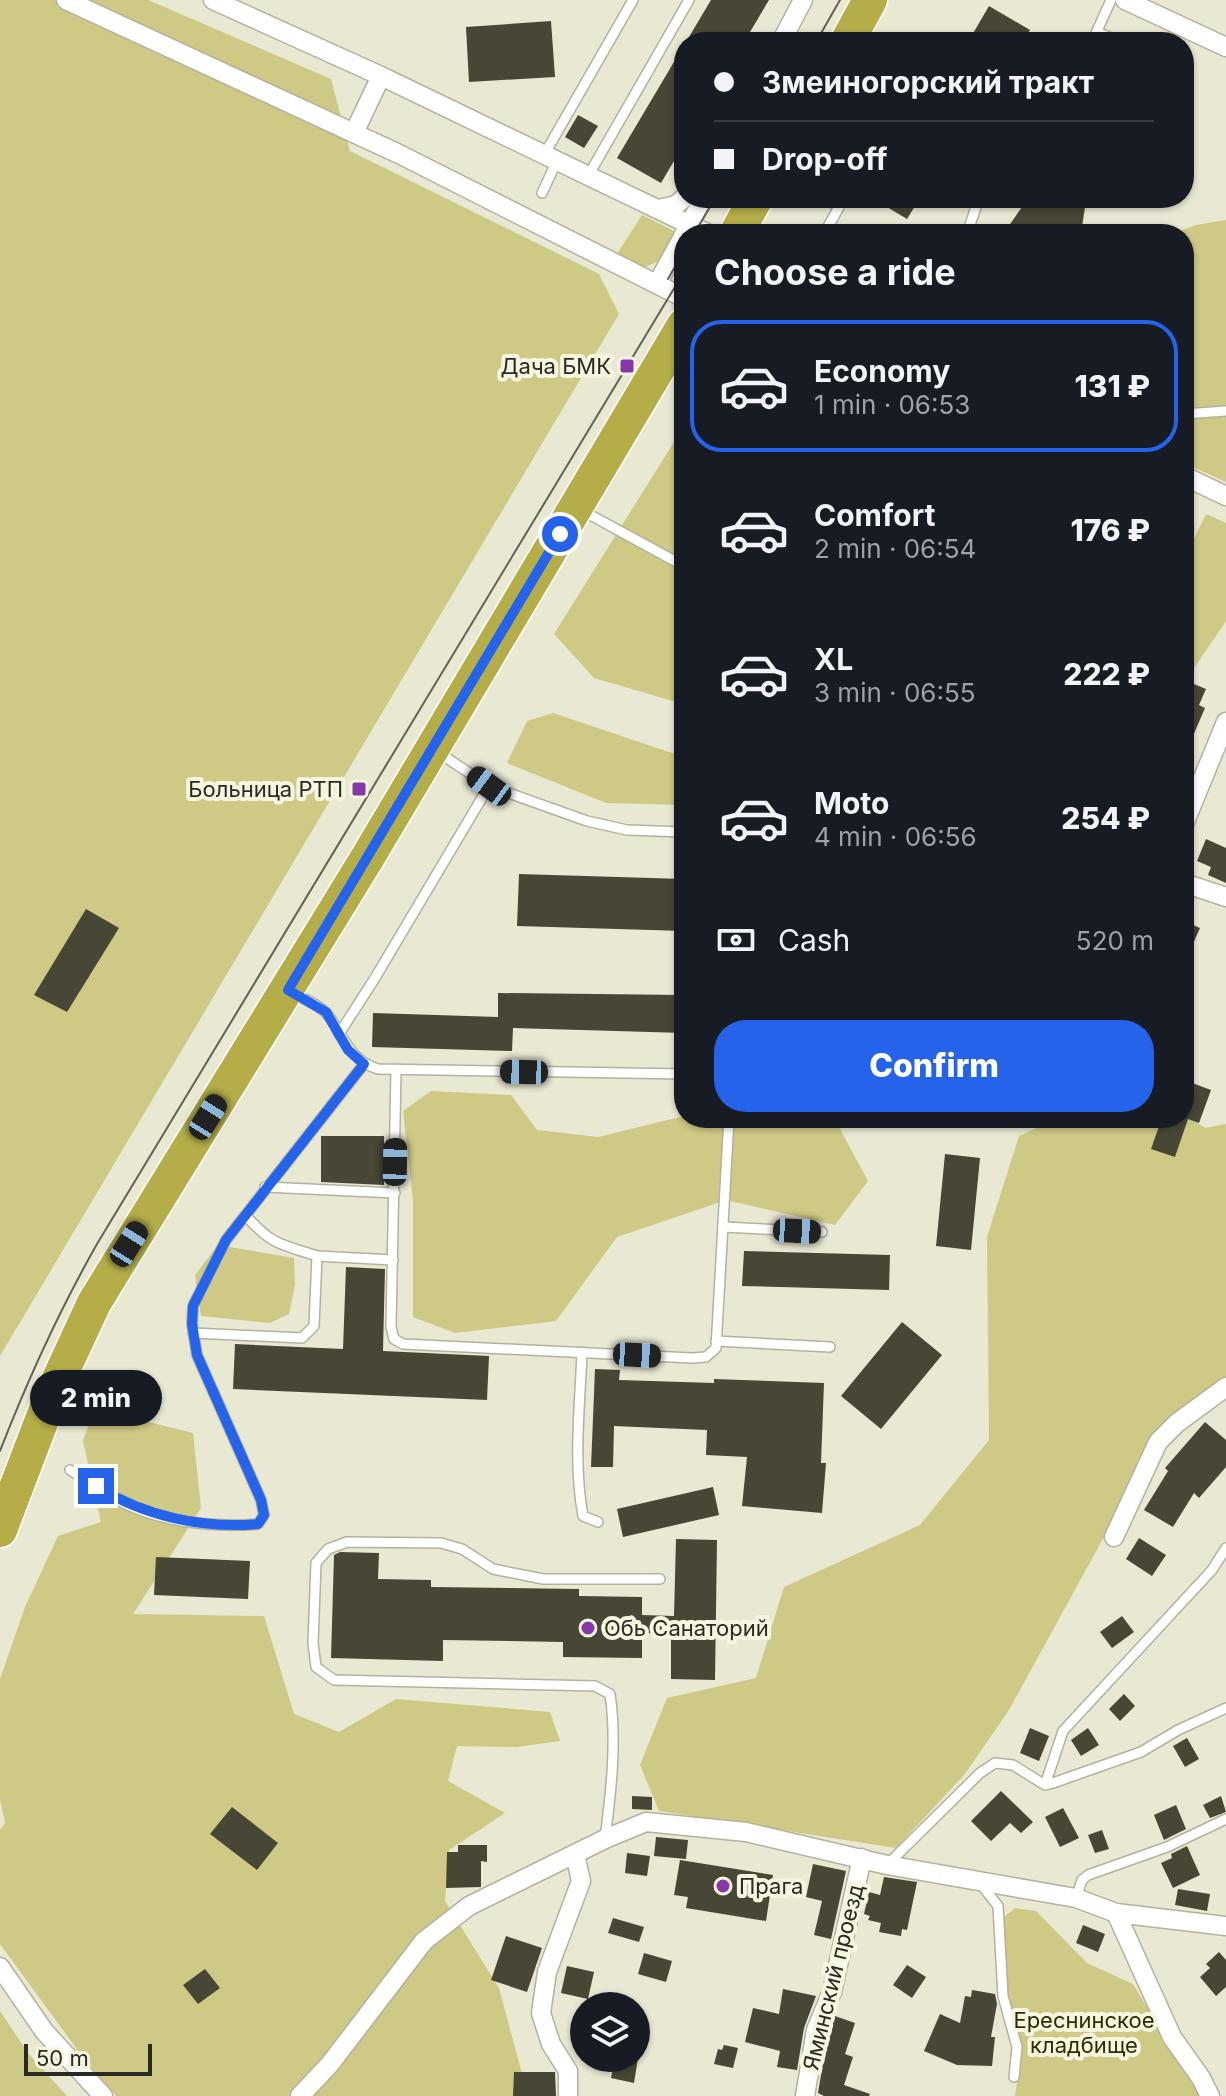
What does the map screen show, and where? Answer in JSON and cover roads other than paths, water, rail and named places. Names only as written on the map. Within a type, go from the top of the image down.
[{"type":"highway","points":[[852,32],[870,0]]},
{"type":"highway","points":[[0,1530],[9,1477],[94,1303],[288,990],[674,342]]},
{"type":"street","points":[[66,0],[354,133],[674,293]]},
{"type":"street","points":[[213,0],[381,76],[659,209],[677,224]]},
{"type":"street","points":[[786,32],[803,0]]},
{"type":"street","points":[[1125,0],[1194,32]]},
{"type":"street","points":[[1194,32],[1226,47]]},
{"type":"street","points":[[354,133],[381,76]]},
{"type":"street","points":[[659,209],[674,205]]},
{"type":"street","points":[[657,284],[674,253]]},
{"type":"street","points":[[1194,481],[1226,496]]},
{"type":"street","points":[[1194,800],[1226,722]]},
{"type":"street","points":[[1194,886],[1226,897]]},
{"type":"street","points":[[1114,1537],[1158,1442],[1177,1423],[1226,1387]]},
{"type":"street","points":[[300,2096],[330,2064],[424,1941],[469,1906],[646,1822],[746,1832],[887,1865],[1076,1898],[1116,1913],[1226,1926]]},
{"type":"street","points":[[568,2096],[568,2071],[551,2044],[541,2013],[547,1972],[581,1881],[575,1854]]},
{"type":"street","name":"Яминский проезд","points":[[805,2096],[816,2030],[832,1992],[862,1858]]},
{"type":"street","points":[[1116,1913],[1172,2037],[1210,2096]]},
{"type":"street","points":[[0,1967],[44,2031],[103,2096]]},
{"type":"lane","points":[[542,193],[551,158],[633,0]]},
{"type":"lane","points":[[588,176],[689,0]]},
{"type":"lane","points":[[1097,32],[1111,0]]},
{"type":"lane","points":[[1194,413],[1226,411]]},
{"type":"lane","points":[[576,507],[674,561]]},
{"type":"lane","points":[[432,749],[489,786],[587,821],[627,830],[674,832]]},
{"type":"lane","points":[[339,1034],[489,786]]},
{"type":"lane","points":[[288,990],[326,1012],[348,1050],[364,1064],[396,1070],[674,1074]]},
{"type":"lane","points":[[70,1470],[121,1502],[170,1518],[233,1526],[258,1524],[264,1515],[261,1500],[197,1355],[193,1306],[226,1240],[364,1064]]},
{"type":"lane","points":[[396,1070],[391,1327],[394,1339],[403,1344],[706,1357],[716,1348],[728,1128]]},
{"type":"lane","points":[[265,1187],[395,1193]]},
{"type":"lane","points":[[246,1216],[262,1235],[274,1243],[317,1256],[393,1260]]},
{"type":"lane","points":[[723,1227],[822,1232]]},
{"type":"lane","points":[[193,1333],[302,1338],[309,1334],[314,1326],[317,1256]]},
{"type":"lane","points":[[716,1341],[830,1347]]},
{"type":"lane","points":[[582,1352],[577,1461],[579,1497],[583,1516],[598,1522]]},
{"type":"lane","points":[[605,1839],[610,1800],[613,1712],[610,1694],[595,1686],[334,1680],[316,1667],[313,1643],[316,1563],[328,1549],[347,1542],[441,1543],[462,1549],[493,1569],[543,1579],[660,1579]]},
{"type":"lane","points":[[1045,1785],[1063,1731],[1212,1570],[1226,1548]]},
{"type":"lane","points":[[1045,1785],[1141,1752],[1178,1730],[1226,1708]]},
{"type":"lane","points":[[887,1865],[980,1773],[995,1763],[1013,1765],[1045,1785]]},
{"type":"lane","points":[[1076,1898],[1082,1880],[1088,1875],[1167,1847],[1226,1819]]},
{"type":"lane","points":[[978,1880],[998,1906],[1003,1996],[1017,2047],[1014,2077]]},
{"type":"tram line","points":[[822,32],[840,0]]},
{"type":"tram line","points":[[700,224],[709,208]]},
{"type":"tram line","points":[[668,279],[674,268]]},
{"type":"tram line","points":[[0,1451],[45,1346],[97,1244],[674,289]]},
{"type":"place","name":"Дача БМК","points":[[627,366]]},
{"type":"place","name":"Больница РТП","points":[[359,789]]},
{"type":"place","name":"Обь Санаторий","points":[[588,1628]]},
{"type":"place","name":"Прага","points":[[723,1886]]},
{"type":"park label","name":"Ереснинское кладбище","points":[[1084,2032]]}]
